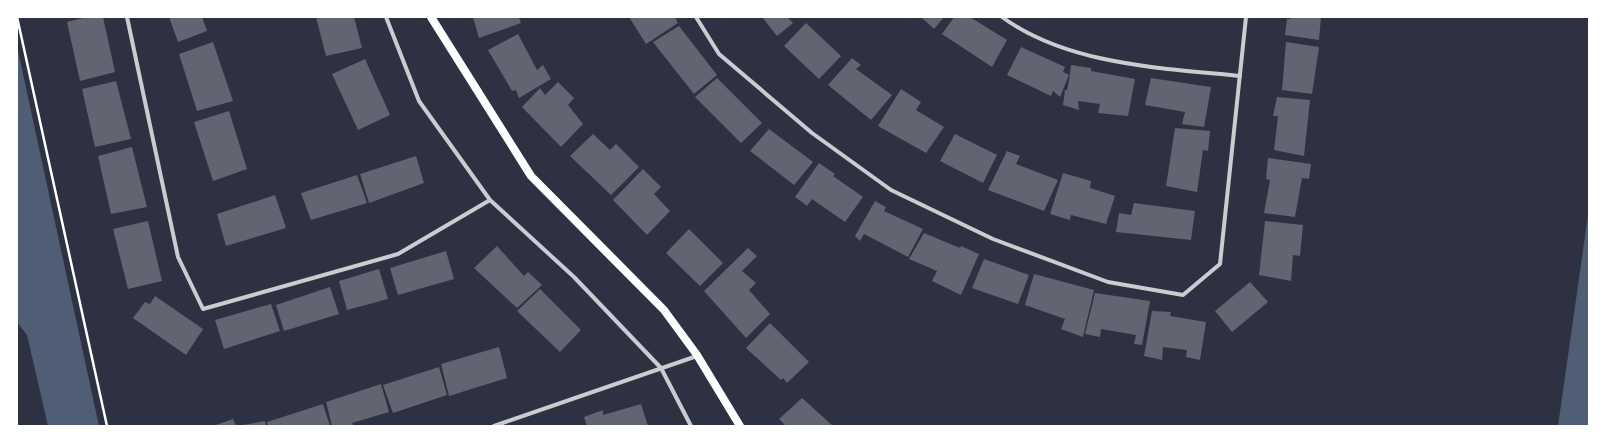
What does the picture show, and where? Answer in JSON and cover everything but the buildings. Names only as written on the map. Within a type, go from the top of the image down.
[{"type":"main road","points":[[431,17],[531,176],[664,310],[697,355],[740,426]]},
{"type":"street","points":[[127,17],[178,257],[204,310],[398,254],[490,200]]},
{"type":"street","points":[[386,17],[420,101],[490,200],[574,277],[661,368],[691,426]]},
{"type":"street","points":[[696,17],[719,54],[812,133],[891,190],[993,239],[1108,282],[1183,295],[1220,264],[1246,17]]},
{"type":"street","points":[[1002,17],[1020,30],[1086,56],[1166,69],[1240,76]]},
{"type":"street","points":[[494,426],[697,355]]},
{"type":"path","points":[[17,17],[107,426]]},
{"type":"water","points":[[17,46],[99,426],[48,426],[27,335],[17,322]]},
{"type":"water","points":[[1589,208],[1589,426],[1558,426]]}]
